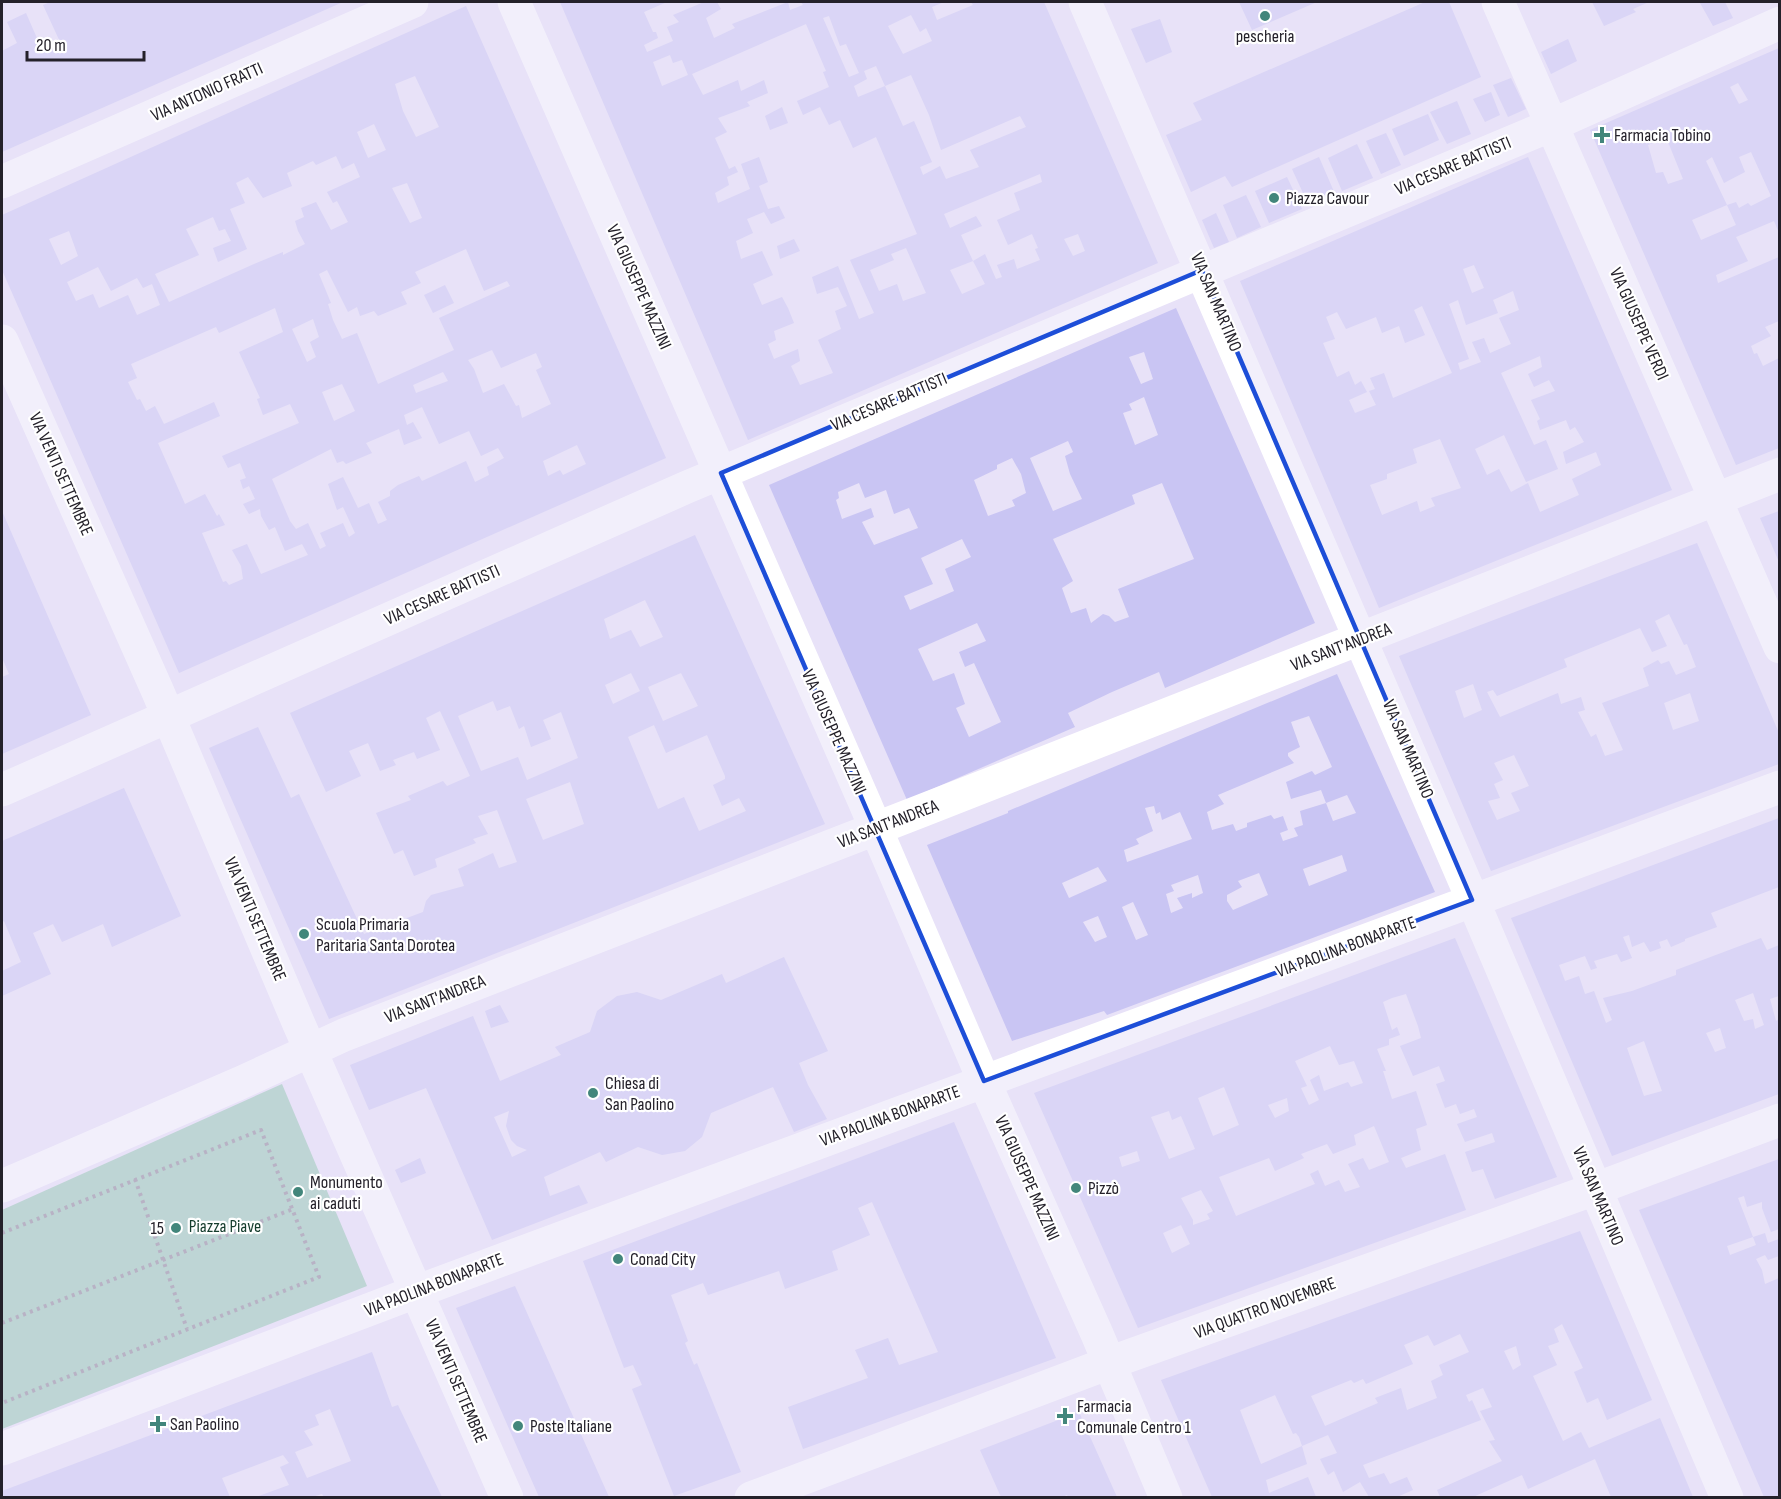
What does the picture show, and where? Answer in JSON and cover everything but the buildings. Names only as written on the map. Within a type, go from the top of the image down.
[{"type":"street","name":"VIA ANTONIO FRATTI","points":[[2,182],[412,2]]},
{"type":"street","name":"VIA GIUSEPPE MAZZINI","points":[[514,2],[1166,1497]]},
{"type":"street","name":"VIA SAN MARTINO","points":[[1085,2],[1727,1497]]},
{"type":"street","name":"VIA GIUSEPPE VERDI","points":[[1498,2],[1779,647]]},
{"type":"street","name":"VIA CESARE BATTISTI","points":[[2,790],[721,473],[1552,125],[1779,23]]},
{"type":"street","name":"VIA VENTI SETTEMBRE","points":[[2,341],[168,716],[310,1050],[507,1497]]},
{"type":"street","name":"VIA SANT'ANDREA","points":[[2,1186],[240,1083],[344,1035],[1779,474]]},
{"type":"street","name":"VIA PAOLINA BONAPARTE","points":[[2,1449],[984,1081],[1779,787]]},
{"type":"street","name":"VIA QUATTRO NOVEMBRE","points":[[751,1497],[1109,1363],[1595,1189],[1779,1120]]},
{"type":"path","points":[[2,1233],[261,1130],[320,1277],[2,1403]]},
{"type":"path","points":[[135,1179],[187,1329]]},
{"type":"path","points":[[2,1323],[293,1209]]},
{"type":"highlighted area","points":[[1202,270],[1472,900],[984,1081],[721,473]]},
{"type":"green space","name":"Piazza Piave","points":[[282,1084],[367,1286],[2,1429],[2,1210]]},
{"type":"place","name":"pescheria","points":[[1265,16]]},
{"type":"place","name":"Farmacia Tobino","points":[[1602,135]]},
{"type":"place","name":"Piazza Cavour","points":[[1274,198]]},
{"type":"place","name":"Scuola Primaria Paritaria Santa Dorotea","points":[[304,934]]},
{"type":"place","name":"Chiesa di San Paolino","points":[[593,1093]]},
{"type":"place","name":"Pizzò","points":[[1076,1188]]},
{"type":"place","name":"Monumento ai caduti","points":[[298,1192]]},
{"type":"place","name":"15","points":[[176,1228]]},
{"type":"place","name":"Conad City","points":[[618,1259]]},
{"type":"place","name":"Farmacia Comunale Centro 1","points":[[1065,1416]]},
{"type":"place","name":"San Paolino","points":[[158,1424]]},
{"type":"place","name":"Poste Italiane","points":[[518,1426]]}]
